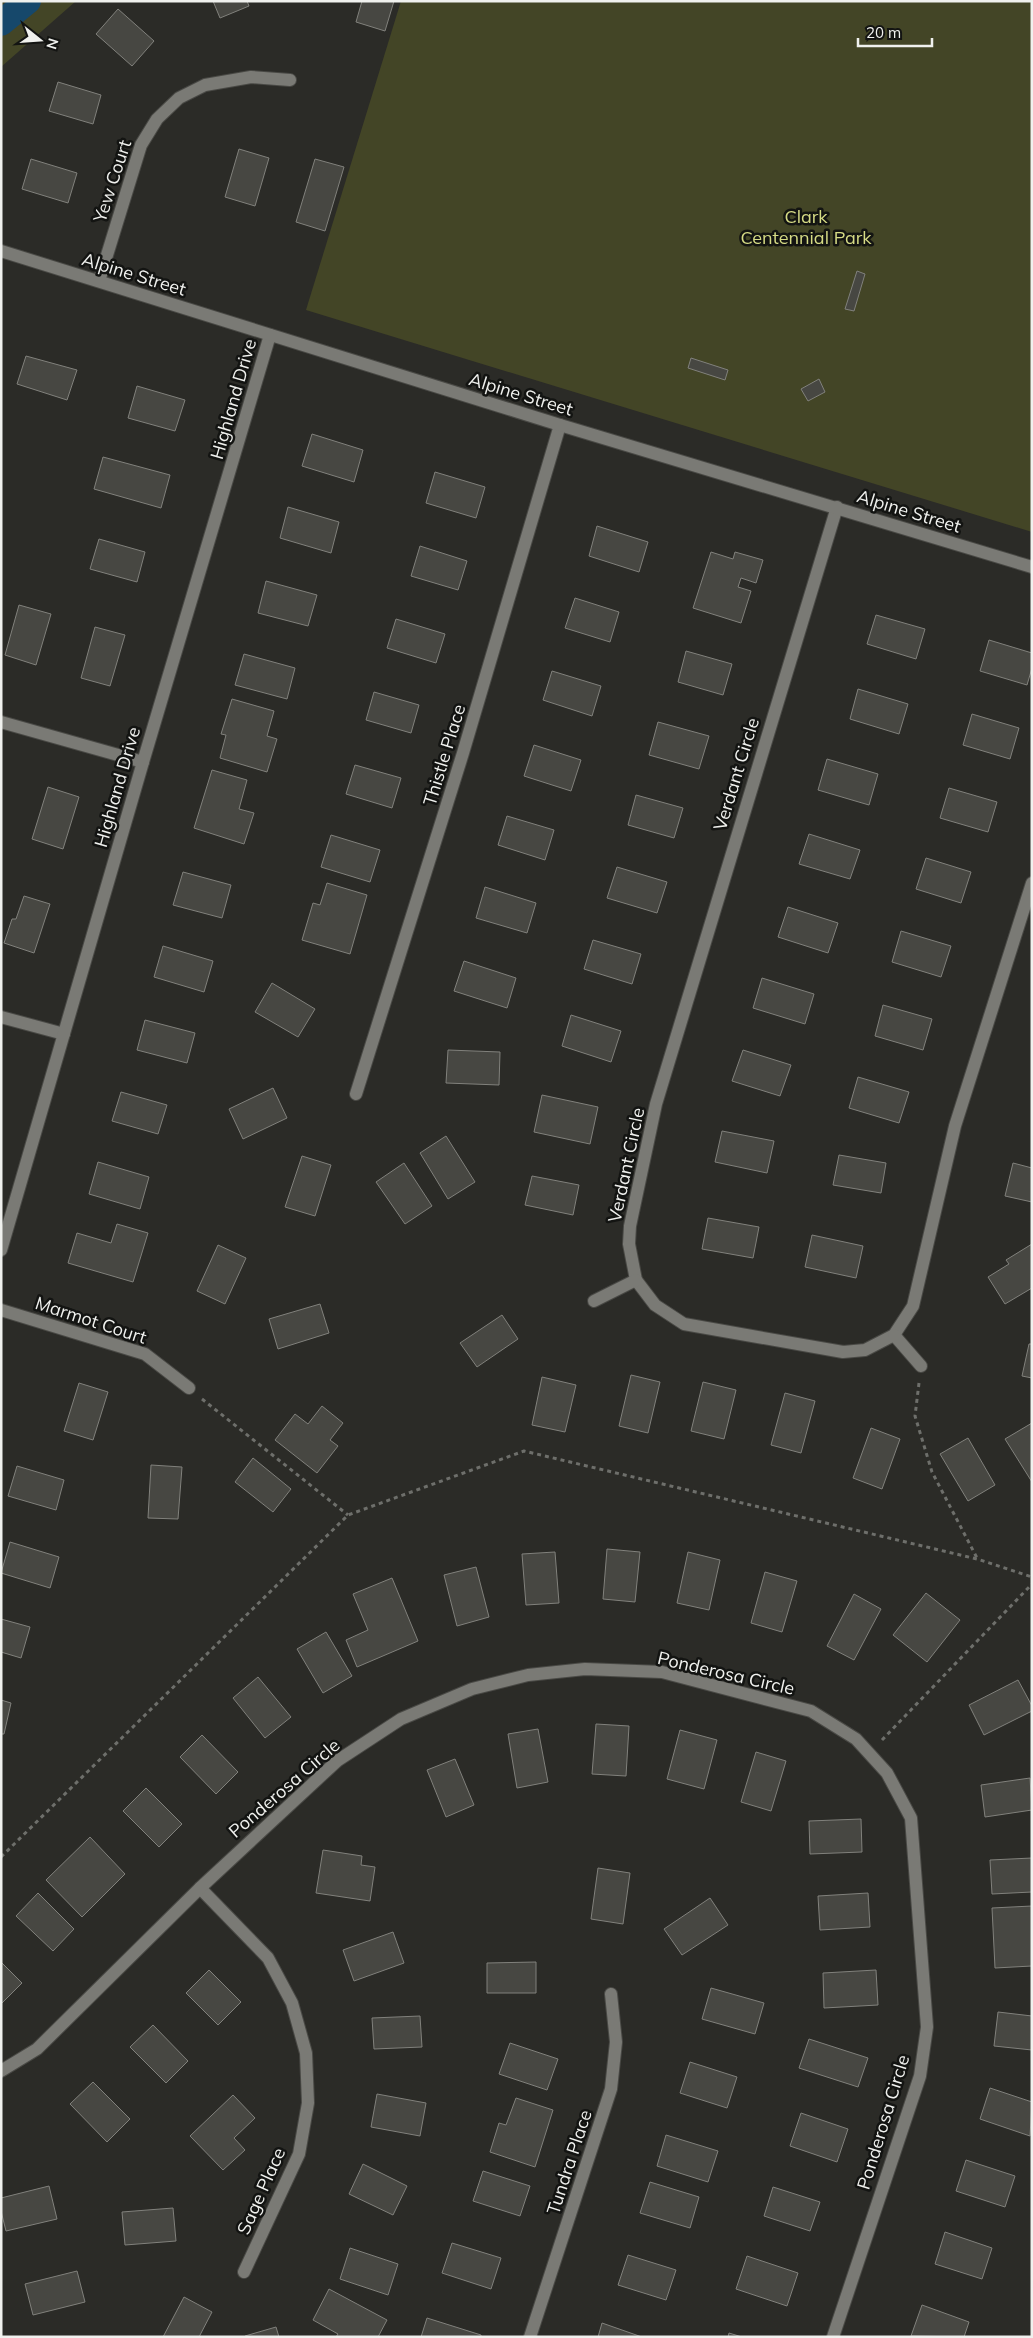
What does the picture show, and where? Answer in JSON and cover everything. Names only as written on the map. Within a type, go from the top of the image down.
[{"type":"street","name":"Yew Court","points":[[99,282],[141,145],[157,119],[179,98],[206,85],[251,77],[290,80]]},
{"type":"street","name":"Alpine Street","points":[[1,251],[560,425],[1032,567]]},
{"type":"street","name":"Highland Drive","points":[[1,1250],[142,762],[270,334]]},
{"type":"street","name":"Thistle Place","points":[[356,1094],[463,753],[560,425]]},
{"type":"street","name":"Verdant Circle","points":[[836,507],[656,1104],[630,1226],[628,1244],[636,1280],[655,1305],[684,1324],[843,1352],[865,1350],[894,1334],[913,1306],[955,1126],[1032,883]]},
{"type":"street","points":[[1,722],[142,762]]},
{"type":"street","points":[[1,1017],[64,1034]]},
{"type":"street","points":[[594,1301],[636,1280]]},
{"type":"street","name":"Marmot Court","points":[[1,1310],[145,1354],[189,1388]]},
{"type":"street","points":[[894,1334],[921,1366]]},
{"type":"street","name":"Ponderosa Circle","points":[[1,2071],[37,2050],[200,1888],[337,1761],[401,1719],[472,1689],[528,1675],[585,1669],[662,1672],[812,1711],[856,1739],[887,1773],[911,1818],[927,2027],[920,2076],[833,2337]]},
{"type":"street","name":"Sage Place","points":[[200,1888],[268,1958],[292,2003],[306,2052],[308,2104],[299,2154],[244,2272]]},
{"type":"street","name":"Tundra Place","points":[[530,2337],[611,2089],[616,2042],[611,1994]]},
{"type":"path","points":[[921,1366],[915,1416],[932,1472],[977,1559]]},
{"type":"path","points":[[189,1388],[348,1515]]},
{"type":"path","points":[[1,1857],[348,1515],[524,1452],[977,1559],[1032,1577]]},
{"type":"path","points":[[869,1754],[1032,1584]]},
{"type":"green space","points":[[1,1],[76,1],[1,67]]},
{"type":"green space","name":"Clark Centennial Park","points":[[401,1],[1032,1],[1032,532],[306,310]]},
{"type":"building","points":[[213,1],[247,1],[249,6],[220,18]]},
{"type":"building","points":[[362,1],[394,1],[385,31],[356,22]]},
{"type":"building","points":[[118,9],[154,41],[132,66],[96,34]]},
{"type":"building","points":[[58,82],[101,95],[93,124],[49,111]]},
{"type":"building","points":[[239,149],[269,158],[255,206],[225,197]]},
{"type":"building","points":[[31,159],[77,173],[68,203],[22,189]]},
{"type":"building","points":[[315,159],[344,167],[325,231],[296,222]]},
{"type":"building","points":[[857,271],[865,274],[854,311],[845,309]]},
{"type":"building","points":[[26,356],[77,370],[67,400],[17,384]]},
{"type":"building","points":[[691,358],[728,370],[725,380],[688,368]]},
{"type":"building","points":[[819,379],[825,392],[808,401],[801,389]]},
{"type":"building","points":[[137,386],[185,400],[175,431],[128,418]]},
{"type":"building","points":[[312,434],[363,450],[354,482],[302,466]]},
{"type":"building","points":[[103,457],[170,475],[161,508],[94,489]]},
{"type":"building","points":[[435,472],[485,487],[476,518],[426,503]]},
{"type":"building","points":[[288,507],[339,522],[331,553],[280,538]]},
{"type":"building","points":[[597,526],[648,542],[639,572],[589,556]]},
{"type":"building","points":[[99,539],[145,552],[137,582],[90,569]]},
{"type":"building","points":[[420,546],[467,561],[458,590],[411,576]]},
{"type":"building","points":[[711,552],[733,559],[735,552],[763,560],[756,583],[741,578],[738,587],[751,591],[741,623],[693,608]]},
{"type":"building","points":[[266,581],[317,595],[308,626],[258,613]]},
{"type":"building","points":[[575,598],[619,612],[610,642],[565,628]]},
{"type":"building","points":[[19,605],[51,614],[36,665],[5,655]]},
{"type":"building","points":[[876,615],[925,629],[916,659],[867,644]]},
{"type":"building","points":[[396,619],[445,634],[436,663],[387,648]]},
{"type":"building","points":[[95,627],[125,635],[110,686],[81,678]]},
{"type":"building","points":[[989,640],[1032,653],[1032,668],[1027,685],[980,671]]},
{"type":"building","points":[[686,651],[732,664],[723,695],[678,682]]},
{"type":"building","points":[[244,654],[295,668],[287,699],[235,685]]},
{"type":"building","points":[[552,671],[601,686],[592,716],[543,700]]},
{"type":"building","points":[[858,689],[908,704],[899,734],[850,719]]},
{"type":"building","points":[[374,692],[419,705],[411,733],[366,720]]},
{"type":"building","points":[[232,699],[274,711],[267,736],[277,739],[267,772],[220,758],[226,735],[221,734]]},
{"type":"building","points":[[972,714],[1019,728],[1010,759],[963,745]]},
{"type":"building","points":[[658,722],[709,736],[699,769],[649,755]]},
{"type":"building","points":[[534,745],[581,760],[571,791],[524,776]]},
{"type":"building","points":[[827,759],[878,774],[869,805],[818,790]]},
{"type":"building","points":[[355,765],[401,778],[392,808],[346,794]]},
{"type":"building","points":[[212,770],[247,780],[239,809],[254,813],[244,844],[194,828]]},
{"type":"building","points":[[48,787],[79,797],[63,849],[32,839]]},
{"type":"building","points":[[949,788],[997,802],[988,832],[940,818]]},
{"type":"building","points":[[636,795],[683,808],[674,838],[628,825]]},
{"type":"building","points":[[507,816],[554,830],[545,860],[498,845]]},
{"type":"building","points":[[809,834],[860,850],[850,879],[799,864]]},
{"type":"building","points":[[331,835],[380,850],[370,882],[321,867]]},
{"type":"building","points":[[926,858],[971,872],[961,903],[916,889]]},
{"type":"building","points":[[617,867],[667,882],[657,913],[607,898]]},
{"type":"building","points":[[183,872],[231,885],[222,918],[173,905]]},
{"type":"building","points":[[327,883],[367,895],[350,954],[302,940],[313,903],[320,905]]},
{"type":"building","points":[[485,887],[536,903],[527,933],[476,918]]},
{"type":"building","points":[[24,896],[50,904],[34,953],[4,943],[12,919],[16,919]]},
{"type":"building","points":[[788,907],[838,923],[828,953],[778,937]]},
{"type":"building","points":[[901,931],[951,946],[941,977],[892,962]]},
{"type":"building","points":[[593,940],[641,954],[632,984],[584,969]]},
{"type":"building","points":[[163,946],[213,961],[204,992],[154,977]]},
{"type":"building","points":[[464,961],[516,978],[507,1008],[454,991]]},
{"type":"building","points":[[762,978],[814,994],[805,1024],[753,1008]]},
{"type":"building","points":[[272,983],[315,1009],[298,1037],[255,1012]]},
{"type":"building","points":[[883,1005],[932,1019],[923,1050],[875,1036]]},
{"type":"building","points":[[571,1015],[621,1031],[611,1062],[562,1046]]},
{"type":"building","points":[[145,1020],[195,1033],[187,1063],[137,1050]]},
{"type":"building","points":[[448,1050],[500,1052],[499,1085],[446,1083]]},
{"type":"building","points":[[743,1050],[791,1065],[780,1096],[732,1081]]},
{"type":"building","points":[[858,1077],[909,1092],[899,1123],[849,1108]]},
{"type":"building","points":[[273,1088],[287,1118],[243,1139],[229,1109]]},
{"type":"building","points":[[121,1092],[167,1105],[158,1134],[112,1121]]},
{"type":"building","points":[[542,1095],[598,1107],[590,1144],[534,1132]]},
{"type":"building","points":[[722,1131],[774,1141],[767,1173],[715,1162]]},
{"type":"building","points":[[446,1136],[475,1182],[448,1199],[420,1153]]},
{"type":"building","points":[[839,1155],[886,1163],[881,1193],[833,1185]]},
{"type":"building","points":[[302,1156],[331,1165],[315,1216],[285,1207]]},
{"type":"building","points":[[98,1162],[149,1177],[140,1209],[89,1194]]},
{"type":"building","points":[[404,1163],[432,1206],[405,1224],[376,1182]]},
{"type":"building","points":[[1013,1163],[1032,1168],[1032,1202],[1005,1196]]},
{"type":"building","points":[[532,1176],[579,1185],[573,1215],[525,1205]]},
{"type":"building","points":[[708,1218],[759,1227],[753,1258],[702,1249]]},
{"type":"building","points":[[117,1224],[148,1233],[133,1282],[68,1263],[77,1233],[111,1243]]},
{"type":"building","points":[[812,1235],[863,1246],[856,1278],[805,1267]]},
{"type":"building","points":[[1032,1244],[1032,1288],[1005,1304],[988,1277],[1009,1264],[1006,1260]]},
{"type":"building","points":[[218,1245],[246,1258],[225,1304],[197,1291]]},
{"type":"building","points":[[320,1304],[329,1333],[278,1349],[269,1319]]},
{"type":"building","points":[[502,1315],[518,1339],[477,1367],[460,1343]]},
{"type":"building","points":[[1029,1344],[1032,1344],[1032,1378],[1022,1376]]},
{"type":"building","points":[[631,1375],[660,1382],[648,1433],[619,1426]]},
{"type":"building","points":[[542,1377],[576,1385],[565,1432],[532,1425]]},
{"type":"building","points":[[703,1382],[736,1390],[724,1439],[691,1431]]},
{"type":"building","points":[[79,1383],[108,1392],[93,1440],[64,1431]]},
{"type":"building","points":[[785,1393],[815,1401],[801,1453],[771,1445]]},
{"type":"building","points":[[322,1406],[343,1423],[330,1440],[338,1446],[317,1473],[275,1440],[295,1414],[308,1424]]},
{"type":"building","points":[[1032,1423],[1032,1482],[1005,1439]]},
{"type":"building","points":[[871,1428],[900,1439],[882,1489],[853,1478]]},
{"type":"building","points":[[968,1438],[995,1485],[968,1501],[940,1454]]},
{"type":"building","points":[[253,1458],[291,1489],[273,1512],[235,1482]]},
{"type":"building","points":[[151,1465],[182,1467],[178,1519],[148,1518]]},
{"type":"building","points":[[17,1466],[64,1480],[56,1510],[8,1496]]},
{"type":"building","points":[[10,1542],[59,1557],[50,1588],[1,1573]]},
{"type":"building","points":[[607,1549],[640,1552],[635,1602],[603,1599]]},
{"type":"building","points":[[555,1552],[559,1603],[526,1605],[522,1554]]},
{"type":"building","points":[[688,1552],[720,1560],[709,1610],[677,1603]]},
{"type":"building","points":[[476,1567],[489,1617],[457,1626],[444,1575]]},
{"type":"building","points":[[765,1572],[797,1581],[782,1632],[751,1623]]},
{"type":"building","points":[[392,1578],[418,1641],[357,1667],[346,1640],[368,1630],[353,1594]]},
{"type":"building","points":[[926,1593],[960,1620],[927,1662],[893,1635]]},
{"type":"building","points":[[854,1594],[881,1609],[854,1660],[827,1646]]},
{"type":"building","points":[[1,1619],[30,1627],[21,1658],[1,1652]]},
{"type":"building","points":[[326,1632],[352,1676],[323,1693],[297,1649]]},
{"type":"building","points":[[258,1677],[291,1717],[265,1738],[233,1698]]},
{"type":"building","points":[[1018,1680],[1032,1706],[1032,1711],[984,1735],[969,1705]]},
{"type":"building","points":[[1,1700],[11,1703],[4,1734],[1,1734]]},
{"type":"building","points":[[596,1724],[629,1726],[626,1776],[592,1774]]},
{"type":"building","points":[[538,1729],[548,1782],[517,1788],[508,1734]]},
{"type":"building","points":[[680,1730],[717,1740],[704,1789],[667,1779]]},
{"type":"building","points":[[202,1735],[238,1772],[216,1794],[180,1757]]},
{"type":"building","points":[[756,1752],[786,1761],[771,1811],[741,1802]]},
{"type":"building","points":[[455,1759],[474,1805],[446,1817],[427,1770]]},
{"type":"building","points":[[1030,1778],[1032,1810],[985,1817],[981,1785]]},
{"type":"building","points":[[146,1788],[182,1824],[159,1847],[123,1811]]},
{"type":"building","points":[[861,1819],[862,1852],[810,1854],[809,1821]]},
{"type":"building","points":[[90,1837],[125,1874],[82,1917],[46,1880]]},
{"type":"building","points":[[323,1850],[362,1856],[361,1865],[375,1867],[370,1901],[316,1893]]},
{"type":"building","points":[[1032,1858],[1032,1892],[992,1894],[990,1860]]},
{"type":"building","points":[[598,1868],[630,1873],[623,1924],[591,1919]]},
{"type":"building","points":[[38,1893],[74,1929],[53,1951],[16,1916]]},
{"type":"building","points":[[868,1893],[870,1927],[820,1930],[818,1896]]},
{"type":"building","points":[[710,1898],[728,1925],[682,1955],[664,1929]]},
{"type":"building","points":[[1032,1906],[1032,1966],[995,1968],[992,1908]]},
{"type":"building","points":[[393,1932],[404,1963],[354,1981],[343,1950]]},
{"type":"building","points":[[1,1962],[22,1983],[1,2004]]},
{"type":"building","points":[[536,1962],[536,1993],[487,1993],[487,1963]]},
{"type":"building","points":[[209,1970],[241,2002],[218,2025],[186,1993]]},
{"type":"building","points":[[876,1970],[878,2005],[824,2008],[823,1973]]},
{"type":"building","points":[[711,1988],[764,2003],[755,2034],[702,2019]]},
{"type":"building","points":[[998,2012],[1032,2016],[1032,2050],[994,2046]]},
{"type":"building","points":[[420,2016],[422,2047],[374,2049],[372,2018]]},
{"type":"building","points":[[153,2025],[188,2061],[166,2083],[130,2047]]},
{"type":"building","points":[[809,2039],[868,2058],[858,2087],[799,2068]]},
{"type":"building","points":[[510,2043],[558,2059],[547,2090],[499,2074]]},
{"type":"building","points":[[690,2062],[737,2077],[727,2108],[680,2093]]},
{"type":"building","points":[[93,2082],[130,2119],[107,2142],[70,2104]]},
{"type":"building","points":[[990,2088],[1032,2102],[1030,2136],[980,2119]]},
{"type":"building","points":[[377,2094],[426,2103],[420,2136],[371,2127]]},
{"type":"building","points":[[233,2095],[255,2118],[234,2138],[245,2150],[223,2170],[190,2136]]},
{"type":"building","points":[[516,2098],[553,2110],[535,2167],[490,2152],[499,2123],[506,2125]]},
{"type":"building","points":[[801,2113],[848,2129],[837,2162],[790,2146]]},
{"type":"building","points":[[666,2135],[718,2151],[708,2182],[657,2166]]},
{"type":"building","points":[[966,2160],[1015,2176],[1005,2207],[956,2191]]},
{"type":"building","points":[[363,2164],[407,2186],[393,2215],[349,2194]]},
{"type":"building","points":[[483,2171],[530,2186],[520,2216],[473,2201]]},
{"type":"building","points":[[650,2182],[699,2197],[690,2228],[640,2213]]},
{"type":"building","points":[[49,2186],[57,2219],[6,2231],[1,2211],[1,2198]]},
{"type":"building","points":[[773,2187],[820,2202],[810,2231],[764,2216]]},
{"type":"building","points":[[173,2208],[176,2241],[125,2245],[122,2212]]},
{"type":"building","points":[[945,2232],[992,2248],[982,2279],[935,2264]]},
{"type":"building","points":[[452,2243],[501,2258],[491,2289],[442,2273]]},
{"type":"building","points":[[350,2248],[398,2264],[388,2295],[340,2279]]},
{"type":"building","points":[[628,2255],[676,2270],[666,2300],[618,2285]]},
{"type":"building","points":[[747,2256],[798,2273],[787,2306],[736,2289]]},
{"type":"building","points":[[77,2271],[85,2302],[33,2315],[25,2284]]},
{"type":"building","points":[[329,2289],[387,2320],[378,2337],[336,2337],[338,2334],[313,2320]]},
{"type":"building","points":[[184,2297],[212,2312],[199,2337],[163,2337]]},
{"type":"building","points":[[922,2305],[969,2322],[964,2337],[911,2336]]},
{"type":"building","points":[[427,2318],[481,2335],[481,2337],[421,2337]]},
{"type":"building","points":[[602,2323],[642,2337],[598,2337]]},
{"type":"building","points":[[276,2327],[279,2337],[245,2337],[245,2336]]},
{"type":"building","points":[[729,2333],[742,2337],[728,2337]]},
{"type":"waterway","points":[[1,23],[28,1]]}]
